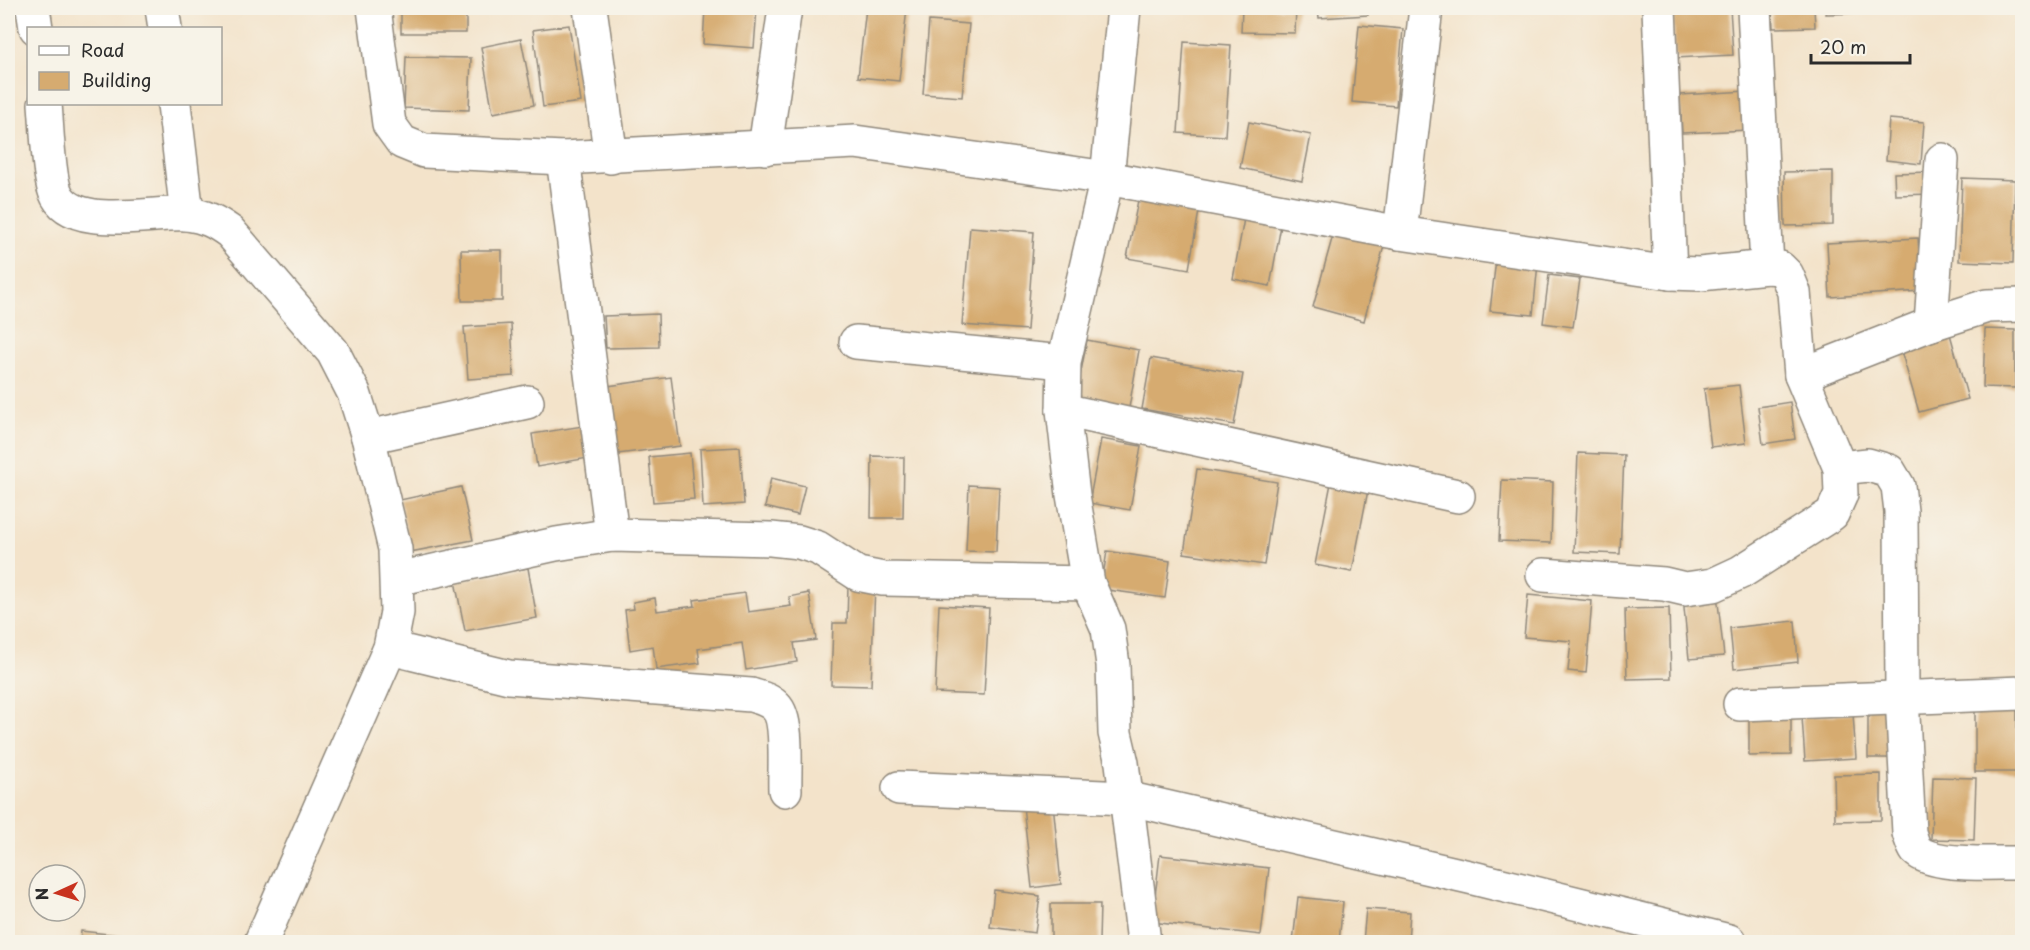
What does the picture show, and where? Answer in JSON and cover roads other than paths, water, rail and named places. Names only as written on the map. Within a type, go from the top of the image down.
[{"type":"street","points":[[33,8],[36,27]]},
{"type":"street","points":[[162,8],[165,27]]},
{"type":"street","points":[[374,8],[389,124],[402,142],[424,151],[563,158],[855,142],[1107,178],[1400,233],[1670,273],[1700,274],[1767,267],[1780,268],[1787,275],[1794,292],[1801,375],[1840,468],[1841,494],[1832,514],[1741,572],[1713,585],[1685,589],[1664,584],[1543,576]]},
{"type":"street","points":[[590,8],[611,156]]},
{"type":"street","points":[[765,148],[785,8]]},
{"type":"street","points":[[1124,8],[1107,178],[1064,362],[1063,410],[1072,495],[1088,583],[1108,629],[1113,665],[1115,733],[1126,798],[1144,942]]},
{"type":"street","points":[[1400,233],[1426,8]]},
{"type":"street","points":[[1659,8],[1670,273]]},
{"type":"street","points":[[1754,8],[1767,267]]},
{"type":"street","points":[[45,105],[55,192],[69,210],[89,217],[187,214],[212,219],[230,232],[333,352],[354,393],[368,437],[395,549],[397,612],[390,648],[261,942]]},
{"type":"street","points":[[174,105],[187,214]]},
{"type":"street","points":[[563,158],[612,536]]},
{"type":"street","points":[[1931,324],[1942,160]]},
{"type":"street","points":[[1801,375],[1931,324],[1987,306],[2022,305]]},
{"type":"street","points":[[856,342],[1064,362]]},
{"type":"street","points":[[368,437],[527,402]]},
{"type":"street","points":[[1063,410],[1458,496]]},
{"type":"street","points":[[1840,468],[1868,465],[1889,471],[1898,486],[1901,511],[1902,696],[1909,833],[1915,849],[1929,858],[1947,861],[2022,862]]},
{"type":"street","points":[[397,579],[556,544],[612,536],[771,539],[799,542],[818,548],[858,574],[883,579],[1088,583]]},
{"type":"street","points":[[390,648],[508,677],[751,695],[769,701],[779,709],[783,724],[785,790]]},
{"type":"street","points":[[1740,704],[2022,693]]},
{"type":"street","points":[[899,788],[1126,798],[1469,877],[1729,941]]}]
